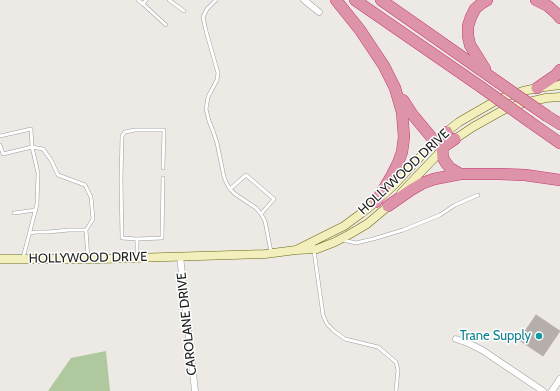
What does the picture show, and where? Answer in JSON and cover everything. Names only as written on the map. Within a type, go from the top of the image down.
[{"type":"highway","points":[[336,0],[374,50],[395,88],[412,114],[440,146],[446,163],[450,168],[460,174]]},
{"type":"highway","points":[[355,0],[560,142]]},
{"type":"highway","points":[[381,0],[560,124]]},
{"type":"highway","points":[[487,0],[475,9],[468,26],[468,36],[470,45],[477,58],[494,79]]},
{"type":"highway","points":[[536,0],[548,6],[560,18]]},
{"type":"highway","points":[[536,88],[556,75],[560,70]]},
{"type":"highway","points":[[376,202],[392,175],[402,152],[404,125],[395,88]]},
{"type":"highway","points":[[440,146],[446,145],[451,136]]},
{"type":"highway","points":[[388,206],[423,183],[434,179],[460,174],[513,174],[560,180]]},
{"type":"main road","name":"HOLLYWOOD DRIVE","points":[[451,136],[459,122],[499,99],[536,88],[560,86]]},
{"type":"main road","name":"HOLLYWOOD DRIVE","points":[[451,136],[472,127],[505,109],[546,98],[560,97]]},
{"type":"main road","name":"HOLLYWOOD DRIVE","points":[[296,250],[344,226],[376,202],[440,146]]},
{"type":"main road","name":"HOLLYWOOD DRIVE","points":[[0,259],[137,258],[257,254],[317,249],[341,239],[367,224],[388,206],[440,146]]},
{"type":"street","points":[[304,0],[319,12]]},
{"type":"street","name":"CAROLANE DRIVE","points":[[180,256],[195,391]]},
{"type":"street","points":[[456,339],[482,350],[543,391]]},
{"type":"street","points":[[552,391],[560,379]]},
{"type":"lane","points":[[138,0],[166,25]]},
{"type":"lane","points":[[143,4],[146,0]]},
{"type":"lane","points":[[169,0],[184,11]]},
{"type":"lane","points":[[216,0],[206,9],[203,18],[218,73],[217,80],[208,97],[206,109],[217,143],[224,177],[230,189],[256,208],[261,214],[264,220],[271,253]]},
{"type":"lane","points":[[0,136],[31,129],[32,147],[38,173],[37,204],[23,260]]},
{"type":"lane","points":[[163,168],[164,130],[125,132],[122,136],[122,238],[162,238],[163,178]]},
{"type":"lane","points":[[0,145],[3,154],[32,147],[43,149],[51,160],[58,175],[85,185],[91,197],[93,219],[86,230],[88,259]]},
{"type":"lane","points":[[230,189],[246,175],[274,199],[261,214]]},
{"type":"lane","points":[[341,239],[356,243],[403,230],[440,215],[455,205],[478,195]]},
{"type":"lane","points":[[14,213],[36,210]]},
{"type":"lane","points":[[30,233],[86,230]]},
{"type":"lane","points":[[137,239],[137,258]]},
{"type":"lane","points":[[314,249],[323,314],[327,324],[345,339],[378,347],[396,362],[398,370],[396,391]]},
{"type":"green space","points":[[106,351],[110,391],[48,391],[71,358]]},
{"type":"building","name":"Trane Supply","points":[[536,315],[560,331],[543,356],[519,340]]},
{"type":"place","name":"Trane Supply","points":[[539,336]]}]
